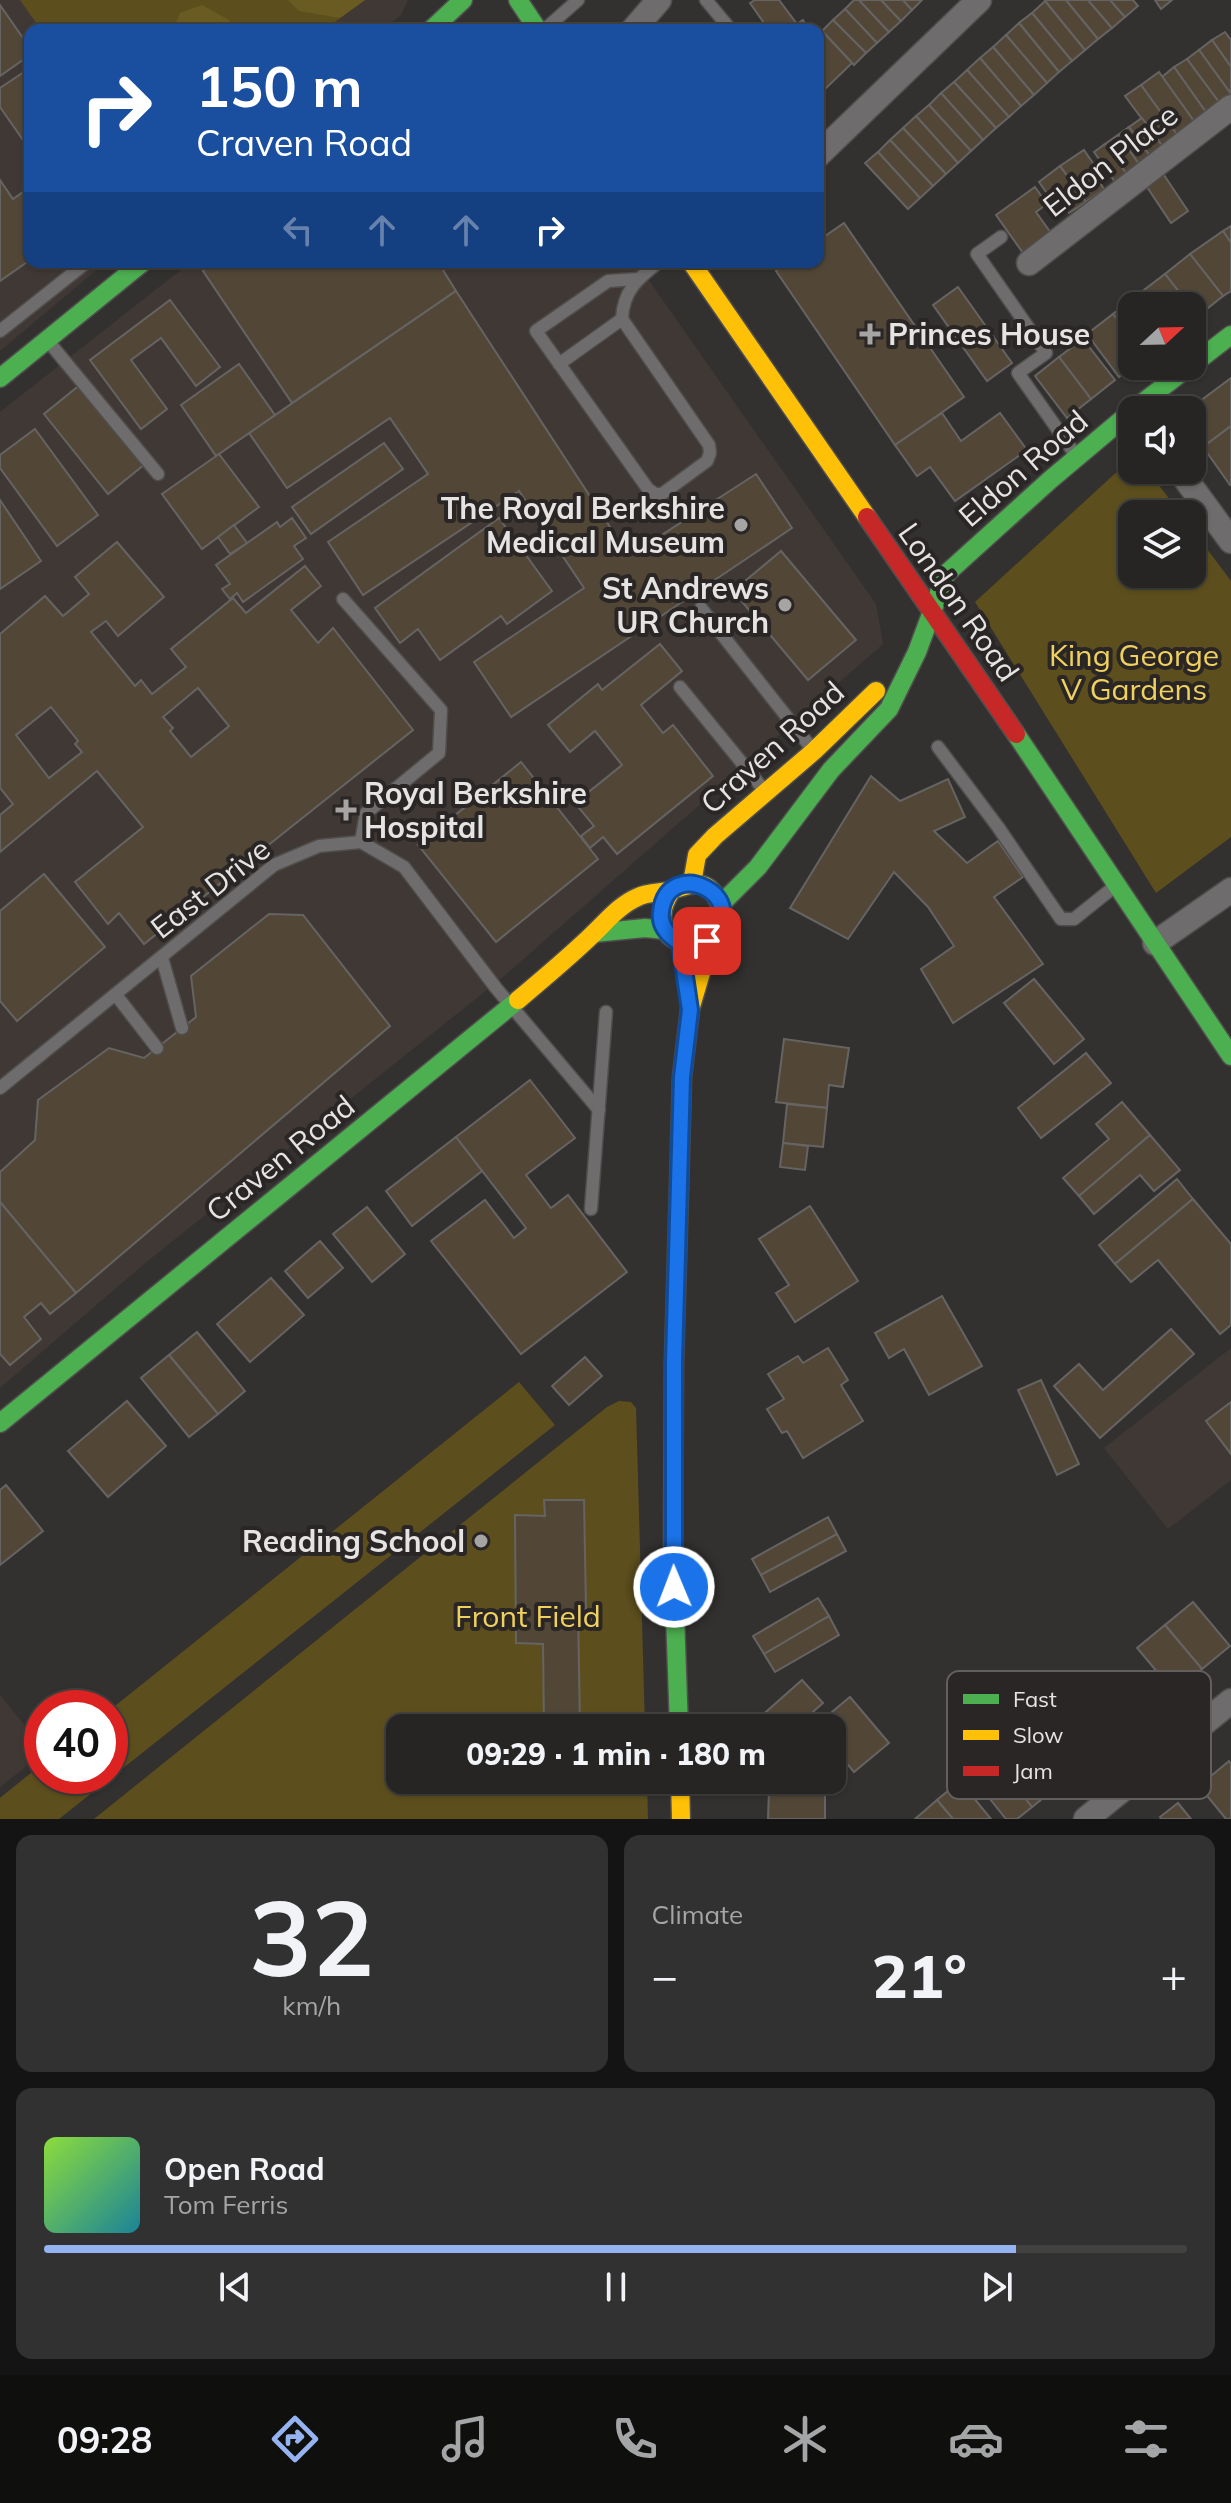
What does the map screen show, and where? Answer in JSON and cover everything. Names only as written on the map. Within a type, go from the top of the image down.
[{"type":"street","points":[[437,24],[463,0]]},
{"type":"street","points":[[518,0],[534,24]]},
{"type":"street","points":[[638,24],[659,0]]},
{"type":"street","points":[[824,149],[979,0]]},
{"type":"street","name":"Eldon Place","points":[[1029,263],[1231,107]]},
{"type":"street","points":[[0,378],[135,268]]},
{"type":"street","name":"London Road","points":[[700,268],[1231,1056]]},
{"type":"street","name":"Eldon Road","points":[[1206,354],[1231,335]]},
{"type":"street","name":"Eldon Road","points":[[1152,396],[1172,380]]},
{"type":"street","name":"Eldon Road","points":[[931,611],[946,574],[1118,423]]},
{"type":"street","points":[[1189,484],[1231,541]]},
{"type":"street","name":"Craven Road","points":[[690,1010],[712,936],[721,923],[721,904],[758,867],[831,770],[889,709],[931,611]]},
{"type":"street","name":"Craven Road","points":[[0,1423],[511,1006],[594,933],[615,909],[641,895],[692,883],[697,855],[715,836],[814,751],[886,681],[909,668]]},
{"type":"street","points":[[692,883],[707,887],[721,904]]},
{"type":"street","points":[[672,890],[661,908],[661,919],[682,956],[690,1010],[682,1077],[674,1362],[673,1558],[679,1714]]},
{"type":"street","points":[[1155,943],[1231,890]]},
{"type":"street","points":[[594,933],[645,928],[665,930]]},
{"type":"street","points":[[682,956],[712,936]]},
{"type":"street","points":[[1211,1717],[1231,1701]]},
{"type":"street","points":[[680,1794],[681,1819]]},
{"type":"street","points":[[1086,1819],[1111,1799]]},
{"type":"lane","points":[[551,24],[578,0]]},
{"type":"lane","points":[[706,0],[726,24]]},
{"type":"lane","points":[[1001,237],[977,254],[1046,353],[1018,373],[1077,457]]},
{"type":"lane","points":[[0,331],[79,268]]},
{"type":"lane","points":[[636,279],[608,281],[536,331],[648,489],[662,494],[707,461],[710,453],[709,445],[622,319],[622,307],[636,279],[651,268]]},
{"type":"lane","points":[[559,364],[622,319]]},
{"type":"lane","points":[[46,339],[158,474]]},
{"type":"lane","points":[[343,599],[441,710],[439,753],[366,813],[361,842],[404,867],[511,1006],[599,1110]]},
{"type":"lane","points":[[701,608],[831,770]]},
{"type":"lane","points":[[680,687],[766,792]]},
{"type":"lane","points":[[938,747],[1061,919],[1074,919],[1116,885]]},
{"type":"lane","name":"East Drive","points":[[0,1088],[274,865],[319,846],[361,842]]},
{"type":"lane","points":[[162,958],[182,1028]]},
{"type":"lane","points":[[116,995],[157,1048]]},
{"type":"lane","points":[[591,1209],[606,1012]]},
{"type":"shaded area","points":[[0,0],[408,0],[401,15],[390,24],[24,24],[24,268],[99,268],[0,351]]},
{"type":"shaded area","points":[[288,0],[365,0],[340,18],[299,11]]},
{"type":"shaded area","points":[[202,5],[231,24],[175,24],[180,13]]},
{"type":"shaded area","name":"Royal Berkshire Hospital","points":[[183,268],[640,268],[876,604],[883,644],[503,977],[144,1264],[0,1388],[0,412]]},
{"type":"shaded area","points":[[1231,1348],[1231,1480],[1168,1529],[1104,1448]]},
{"type":"shaded area","points":[[0,1695],[24,1725],[24,1768],[0,1787]]},
{"type":"green space","points":[[20,0],[365,0],[332,24],[37,24]]},
{"type":"green space","name":"King George V Gardens","points":[[1118,471],[1118,484],[1158,484],[1170,500],[1118,500],[1118,588],[1206,588],[1206,548],[1231,581],[1231,837],[1156,893],[975,602]]},
{"type":"green space","points":[[519,1382],[555,1425],[128,1764],[128,1696]]},
{"type":"green space","name":"Front Field","points":[[619,1401],[631,1402],[636,1408],[645,1714],[386,1714],[386,1794],[647,1794],[648,1819],[94,1819],[128,1794],[607,1407]]},
{"type":"green space","points":[[24,1779],[24,1794],[90,1794],[59,1819],[0,1819],[0,1798]]},
{"type":"building","points":[[755,0],[779,0],[797,24],[765,24],[750,3]]},
{"type":"building","points":[[854,0],[859,0],[889,32],[877,43],[845,9]]},
{"type":"building","points":[[859,0],[881,0],[901,21],[889,32]]},
{"type":"building","points":[[881,0],[903,0],[912,10],[901,21]]},
{"type":"building","points":[[903,0],[922,0],[912,10]]},
{"type":"building","points":[[1047,0],[1066,0],[1098,39],[1085,50]]},
{"type":"building","points":[[1066,0],[1088,0],[1112,28],[1098,39]]},
{"type":"building","points":[[1088,0],[1110,0],[1125,17],[1112,28]]},
{"type":"building","points":[[1110,0],[1133,0],[1138,6],[1125,17]]},
{"type":"building","points":[[1155,0],[1172,0],[1161,9]]},
{"type":"building","points":[[1045,1],[1085,50],[1072,61],[1032,13]]},
{"type":"building","points":[[0,5],[24,39],[24,59],[0,76]]},
{"type":"building","points":[[845,9],[877,43],[866,53],[833,20]]},
{"type":"building","points":[[1032,13],[1072,61],[1059,72],[1019,23]]},
{"type":"building","points":[[833,20],[866,53],[854,65],[824,33]]},
{"type":"building","points":[[1019,23],[1059,72],[1047,83],[1006,35]]},
{"type":"building","points":[[1225,32],[1231,40],[1231,67],[1212,40]]},
{"type":"building","points":[[824,33],[852,63],[824,90]]},
{"type":"building","points":[[1006,35],[1047,83],[1034,95],[993,47]]},
{"type":"building","points":[[1212,40],[1231,67],[1231,94],[1199,50]]},
{"type":"building","points":[[993,47],[1034,95],[1021,106],[980,58]]},
{"type":"building","points":[[1199,50],[1231,94],[1231,98],[1221,105],[1187,59]]},
{"type":"building","points":[[980,58],[1021,106],[1009,117],[967,70]]},
{"type":"building","points":[[1187,59],[1221,105],[1208,115],[1174,67]]},
{"type":"building","points":[[1174,67],[1208,115],[1196,124],[1162,77]]},
{"type":"building","points":[[967,70],[1009,117],[996,128],[954,82]]},
{"type":"building","points":[[24,72],[24,141],[0,107],[0,88]]},
{"type":"building","points":[[1159,72],[1196,124],[1178,136],[1141,85]]},
{"type":"building","points":[[954,82],[996,128],[983,140],[941,93]]},
{"type":"building","points":[[1141,85],[1178,136],[1163,147],[1125,96]]},
{"type":"building","points":[[941,93],[983,140],[971,151],[929,105]]},
{"type":"building","points":[[929,105],[971,151],[958,163],[916,116]]},
{"type":"building","points":[[916,116],[958,163],[946,174],[903,128]]},
{"type":"building","points":[[1142,118],[1163,147],[1150,156],[1129,127]]},
{"type":"building","points":[[1129,127],[1150,156],[1139,164],[1118,135]]},
{"type":"building","points":[[903,128],[946,174],[933,186],[890,140]]},
{"type":"building","points":[[1118,135],[1139,164],[1126,173],[1105,144]]},
{"type":"building","points":[[890,140],[933,186],[920,198],[878,152]]},
{"type":"building","points":[[1105,144],[1126,173],[1115,182],[1094,152]]},
{"type":"building","points":[[1084,150],[1095,166],[1091,169],[1104,189],[1086,202],[1060,166]]},
{"type":"building","points":[[878,152],[920,198],[908,209],[865,163]]},
{"type":"building","points":[[1060,166],[1086,202],[1069,213],[1056,195],[1051,199],[1039,182]]},
{"type":"building","points":[[1162,172],[1188,211],[1171,223],[1145,184]]},
{"type":"building","points":[[0,180],[13,199],[24,191],[24,264],[0,281]]},
{"type":"building","points":[[1035,187],[1047,204],[1036,212],[1051,233],[1023,253],[996,215]]},
{"type":"building","name":"Princes House","points":[[844,223],[964,397],[895,445],[776,271],[780,268],[824,268],[824,237]]},
{"type":"building","points":[[1231,226],[1231,243],[1223,231]]},
{"type":"building","points":[[1223,231],[1231,243],[1231,291],[1223,296],[1190,254]]},
{"type":"building","points":[[1190,254],[1223,296],[1206,310],[1206,292],[1179,292],[1165,274]]},
{"type":"building","points":[[207,268],[442,268],[456,291],[292,403],[203,271]]},
{"type":"building","points":[[1165,274],[1179,292],[1141,292]]},
{"type":"building","points":[[958,287],[1012,363],[987,381],[933,305]]},
{"type":"building","points":[[456,291],[629,556],[756,474],[792,528],[511,717],[474,662],[584,588],[519,491],[363,595],[328,542],[428,474],[390,418],[287,488],[249,433]]},
{"type":"building","points":[[170,300],[220,367],[196,386],[161,338],[131,360],[167,409],[141,429],[90,360]]},
{"type":"building","points":[[1113,314],[1118,320],[1118,376],[1087,334]]},
{"type":"building","points":[[1083,339],[1115,380],[1091,399],[1059,357]]},
{"type":"building","points":[[1059,357],[1091,399],[1067,418],[1035,376]]},
{"type":"building","points":[[239,364],[275,415],[216,456],[181,405]]},
{"type":"building","points":[[1231,378],[1231,426],[1206,445],[1206,397]]},
{"type":"building","points":[[81,384],[145,464],[108,494],[44,414]]},
{"type":"building","points":[[942,413],[961,441],[1000,413],[1027,450],[955,501],[930,467],[917,476],[895,445]]},
{"type":"building","points":[[1231,426],[1230,485],[1206,451],[1206,445]]},
{"type":"building","points":[[35,429],[98,515],[57,546],[0,468],[0,455]]},
{"type":"building","points":[[384,443],[403,469],[311,534],[292,507]]},
{"type":"building","points":[[219,454],[259,507],[202,549],[162,494]]},
{"type":"building","points":[[0,500],[41,561],[0,589]]},
{"type":"building","points":[[292,518],[306,538],[294,546],[303,559],[243,602],[237,593],[230,599],[222,589],[230,584],[216,565],[277,522],[280,527]]},
{"type":"building","points":[[499,518],[552,591],[507,624],[501,616],[440,660],[418,629],[400,643],[375,608]]},
{"type":"building","points":[[234,525],[247,543],[230,554],[218,537]]},
{"type":"building","points":[[117,542],[164,597],[118,636],[106,621],[91,632],[135,686],[141,680],[152,694],[186,667],[171,649],[233,598],[246,613],[305,566],[321,586],[291,610],[318,643],[333,628],[413,730],[144,944],[119,913],[108,924],[75,882],[143,827],[97,771],[0,852],[0,815],[13,804],[0,788],[0,634],[45,596],[63,616],[89,594],[75,577]],"holes":[[[198,688],[229,726],[191,757],[163,717]],[[51,707],[78,741],[75,744],[82,752],[49,778],[16,735]]]},
{"type":"building","name":"St Andrews UR Church","points":[[781,551],[856,640],[808,680],[733,591]]},
{"type":"building","points":[[660,644],[682,671],[641,705],[663,733],[673,725],[713,776],[617,854],[603,837],[590,848],[581,836],[594,826],[575,803],[622,765],[595,731],[570,752],[548,725],[598,684],[602,690]]},
{"type":"building","points":[[521,762],[598,859],[496,942],[418,845]]},
{"type":"building","points":[[871,776],[900,801],[948,779],[965,817],[934,831],[967,863],[998,841],[1023,877],[994,897],[1043,964],[953,1023],[921,969],[954,946],[928,907],[894,872],[848,939],[790,908]]},
{"type":"building","points":[[44,874],[105,947],[17,1021],[0,1001],[0,911]]},
{"type":"building","points":[[269,914],[303,915],[390,1026],[76,1293],[0,1202],[0,1172],[35,1140],[38,1100],[109,1048],[144,1058],[196,1017],[191,976]]},
{"type":"building","points":[[1034,979],[1084,1039],[1054,1064],[1004,1003]]},
{"type":"building","points":[[784,1039],[849,1048],[843,1087],[829,1085],[827,1108],[776,1102]]},
{"type":"building","points":[[1086,1053],[1111,1083],[1041,1138],[1018,1108]]},
{"type":"building","points":[[530,1080],[575,1138],[526,1175],[551,1208],[568,1195],[627,1272],[521,1354],[431,1241],[485,1200],[514,1238],[526,1228],[456,1137]]},
{"type":"building","points":[[1122,1102],[1150,1135],[1079,1196],[1063,1178],[1109,1139],[1096,1124]]},
{"type":"building","points":[[787,1104],[827,1108],[823,1147],[783,1143]]},
{"type":"building","points":[[1150,1135],[1180,1170],[1154,1191],[1140,1175],[1094,1214],[1079,1196]]},
{"type":"building","points":[[456,1137],[482,1171],[412,1226],[386,1191]]},
{"type":"building","points":[[783,1143],[808,1146],[805,1170],[780,1167]]},
{"type":"building","points":[[1177,1179],[1193,1199],[1115,1264],[1099,1245]]},
{"type":"building","points":[[1193,1199],[1231,1244],[1231,1325],[1220,1334],[1158,1260],[1131,1282],[1115,1264]]},
{"type":"building","points":[[0,1202],[76,1293],[50,1314],[41,1303],[24,1317],[41,1339],[10,1365],[0,1354]]},
{"type":"building","points":[[810,1206],[858,1281],[795,1322],[776,1293],[789,1285],[759,1239]]},
{"type":"building","points":[[367,1207],[405,1254],[372,1282],[333,1234]]},
{"type":"building","points":[[320,1241],[343,1268],[308,1298],[285,1271]]},
{"type":"building","points":[[271,1278],[304,1315],[250,1362],[217,1324]]},
{"type":"building","points":[[942,1296],[982,1366],[929,1395],[904,1349],[889,1358],[875,1333]]},
{"type":"building","points":[[1171,1329],[1194,1354],[1100,1438],[1054,1386],[1079,1364],[1103,1390]]},
{"type":"building","points":[[197,1332],[245,1391],[218,1414],[169,1355]]},
{"type":"building","points":[[828,1348],[848,1380],[841,1385],[863,1421],[803,1458],[787,1431],[782,1433],[767,1409],[784,1399],[768,1374],[798,1356],[803,1363]]},
{"type":"building","points":[[169,1355],[218,1414],[189,1437],[141,1378]]},
{"type":"building","points":[[585,1357],[602,1376],[569,1405],[552,1386]]},
{"type":"building","points":[[1041,1380],[1079,1464],[1057,1475],[1018,1390]]},
{"type":"building","points":[[127,1401],[166,1446],[108,1497],[68,1451]]},
{"type":"building","points":[[1231,1402],[1231,1454],[1206,1421]]},
{"type":"building","points":[[6,1485],[43,1531],[0,1565],[0,1490]]},
{"type":"building","points":[[544,1500],[584,1500],[586,1609],[578,1610],[580,1714],[544,1714],[543,1644],[516,1643],[515,1515],[545,1516]]},
{"type":"building","points":[[828,1517],[837,1534],[761,1575],[752,1559]]},
{"type":"building","points":[[837,1534],[846,1551],[770,1592],[761,1575]]},
{"type":"building","points":[[818,1598],[829,1616],[764,1654],[753,1636]]},
{"type":"building","points":[[1193,1602],[1230,1646],[1202,1669],[1165,1625]]},
{"type":"building","points":[[829,1616],[839,1635],[775,1672],[764,1654]]},
{"type":"building","points":[[1165,1625],[1202,1669],[1156,1671],[1137,1648]]},
{"type":"building","points":[[802,1680],[823,1703],[811,1714],[764,1714]]},
{"type":"building","points":[[850,1697],[889,1743],[854,1772],[846,1763],[846,1714],[829,1714]]},
{"type":"building","points":[[1229,1761],[1231,1819],[1226,1819],[1210,1799],[1211,1776]]},
{"type":"building","points":[[947,1792],[947,1799],[975,1799],[991,1819],[953,1819],[937,1800]]},
{"type":"building","points":[[769,1794],[825,1794],[825,1819],[768,1819]]},
{"type":"building","points":[[990,1799],[1026,1799],[1032,1807],[1017,1819],[1006,1819]]},
{"type":"building","points":[[1026,1799],[1042,1799],[1032,1807]]},
{"type":"building","points":[[937,1800],[953,1819],[915,1819]]},
{"type":"building","points":[[1178,1803],[1191,1819],[1161,1819],[1160,1817]]},
{"type":"traffic: fast","points":[[437,24],[463,0]]},
{"type":"traffic: fast","points":[[518,0],[534,24]]},
{"type":"traffic: fast","points":[[0,378],[136,268]]},
{"type":"traffic: fast","points":[[1206,354],[1231,335]]},
{"type":"traffic: fast","points":[[1151,396],[1172,380]]},
{"type":"traffic: fast","points":[[721,904],[758,867],[831,770],[889,709],[917,652],[946,574],[1118,423]]},
{"type":"traffic: fast","points":[[1016,734],[1231,1056]]},
{"type":"traffic: fast","points":[[594,933],[645,928],[665,930]]},
{"type":"traffic: fast","points":[[0,1423],[518,1000]]},
{"type":"traffic: fast","points":[[679,1188],[673,1558],[679,1714]]},
{"type":"traffic: slow","points":[[695,268],[867,517]]},
{"type":"traffic: slow","points":[[692,883],[697,855],[715,836],[814,751],[876,691]]},
{"type":"traffic: slow","points":[[518,1000],[619,909],[641,895],[696,884],[703,885],[714,894],[722,910],[718,928],[706,939],[695,943],[674,939],[666,931],[662,920],[664,906],[672,890]]},
{"type":"traffic: slow","points":[[679,1188],[682,1077],[690,1010],[712,936]]},
{"type":"traffic: slow","points":[[680,1794],[681,1819]]},
{"type":"traffic: jam","points":[[867,517],[1016,734]]},
{"type":"place","name":"Princes House","points":[[870,334]]},
{"type":"place","name":"The Royal Berkshire Medical Museum","points":[[741,525]]},
{"type":"place","name":"St Andrews UR Church","points":[[785,605]]},
{"type":"place","name":"Royal Berkshire Hospital","points":[[346,810]]},
{"type":"place","name":"Reading School","points":[[481,1541]]},
{"type":"route","points":[[674,1587],[674,1362],[682,1077],[690,1010],[680,943],[665,930],[661,908],[672,890],[681,884],[707,887],[718,897],[723,915],[716,933],[707,941]]}]
